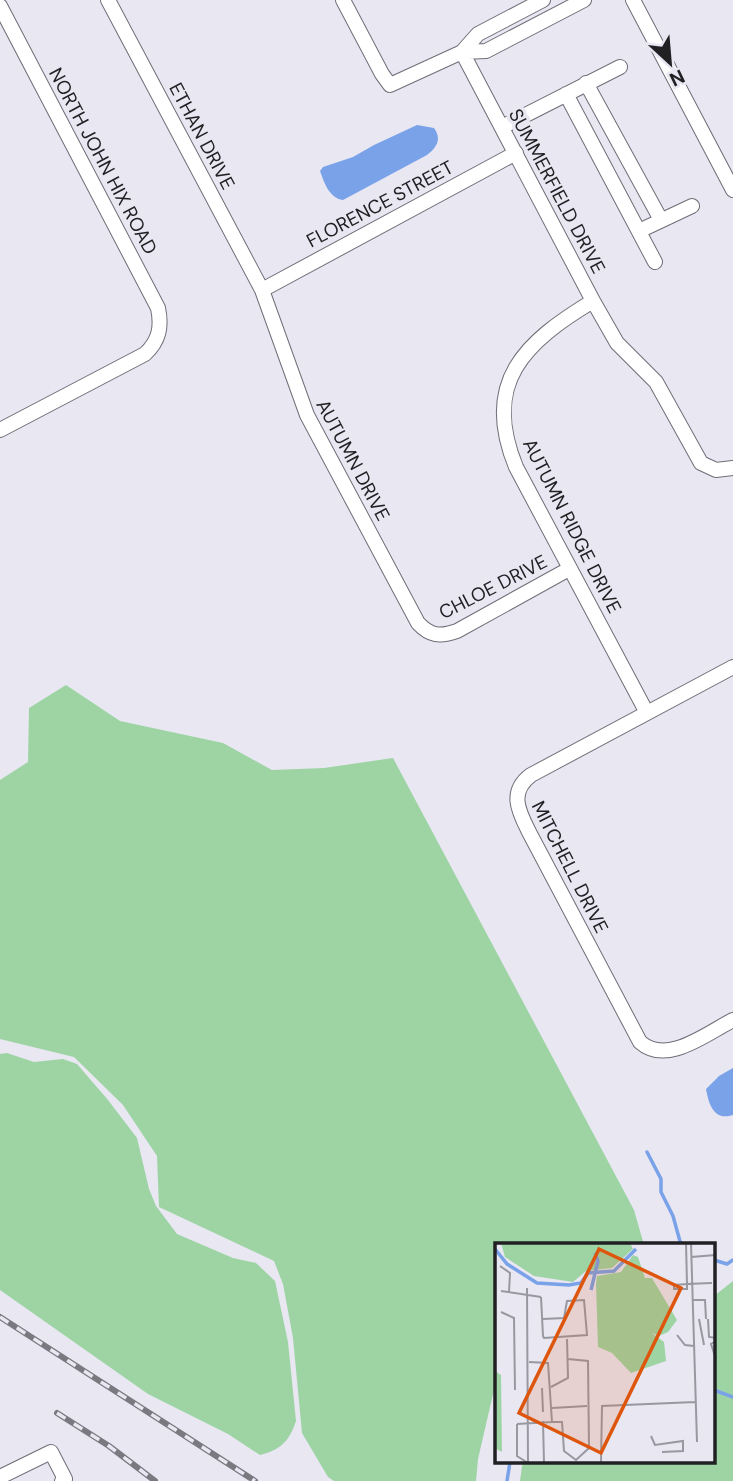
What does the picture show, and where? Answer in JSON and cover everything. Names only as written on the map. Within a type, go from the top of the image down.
[{"type":"street","name":"ETHAN DRIVE","points":[[108,0],[262,290]]},
{"type":"street","points":[[343,0],[390,85],[463,52],[486,51],[584,0]]},
{"type":"street","points":[[463,52],[478,34],[523,5],[543,0]]},
{"type":"street","points":[[633,0],[733,190]]},
{"type":"street","points":[[523,5],[534,26]]},
{"type":"street","name":"NORTH JOHN HIX ROAD","points":[[0,6],[158,308],[161,321],[158,337],[152,348],[139,358],[0,430]]},
{"type":"street","name":"SUMMERFIELD DRIVE","points":[[463,52],[617,343],[656,382],[701,463],[716,470],[733,468]]},
{"type":"street","points":[[502,127],[620,67]]},
{"type":"street","points":[[586,83],[661,220]]},
{"type":"street","points":[[566,94],[655,262]]},
{"type":"street","name":"FLORENCE STREET","points":[[262,290],[516,153]]},
{"type":"street","points":[[639,231],[692,206]]},
{"type":"street","name":"AUTUMN DRIVE","points":[[262,290],[307,415],[418,623],[433,635]]},
{"type":"street","name":"AUTUMN RIDGE DRIVE","points":[[593,301],[558,322],[527,350],[513,372],[504,410],[505,431],[511,455],[647,713]]},
{"type":"street","name":"CHLOE DRIVE","points":[[433,635],[457,631],[569,569]]},
{"type":"street","points":[[647,713],[733,667]]},
{"type":"street","name":"MITCHELL DRIVE","points":[[647,713],[531,775],[520,787],[516,802],[523,821],[636,1037],[654,1051],[673,1051],[733,1020]]},
{"type":"street","points":[[0,1478],[51,1452],[65,1479],[62,1481]]},
{"type":"green space","points":[[66,685],[120,721],[223,743],[272,770],[324,768],[393,758],[634,1210],[643,1243],[495,1243],[495,1389],[478,1459],[476,1481],[334,1481],[328,1477],[302,1433],[293,1338],[283,1284],[274,1261],[159,1207],[157,1156],[123,1105],[74,1057],[0,1039],[0,780],[28,762],[29,708]]},
{"type":"green space","points":[[7,1053],[34,1062],[63,1059],[77,1064],[137,1138],[149,1189],[156,1206],[177,1234],[233,1258],[256,1263],[275,1281],[288,1342],[296,1421],[287,1440],[278,1448],[260,1455],[228,1434],[148,1394],[0,1290],[0,1054]]},
{"type":"green space","points":[[733,1281],[733,1481],[520,1481],[523,1464],[716,1464],[716,1294]]},
{"type":"water","points":[[417,125],[434,128],[438,136],[436,146],[427,155],[343,200],[331,193],[320,171],[323,167],[353,157]]},
{"type":"water","points":[[733,1068],[733,1115],[721,1116],[711,1106],[706,1089],[719,1076]]},
{"type":"waterway","points":[[647,1152],[661,1179],[661,1192],[673,1216],[680,1243]]},
{"type":"waterway","points":[[716,1261],[727,1264],[733,1260]]},
{"type":"waterway","points":[[716,1391],[733,1397]]},
{"type":"waterway","points":[[507,1481],[510,1464]]},
{"type":"railway","points":[[0,1317],[255,1481]]},
{"type":"railway","points":[[57,1413],[109,1446],[155,1481]]}]
